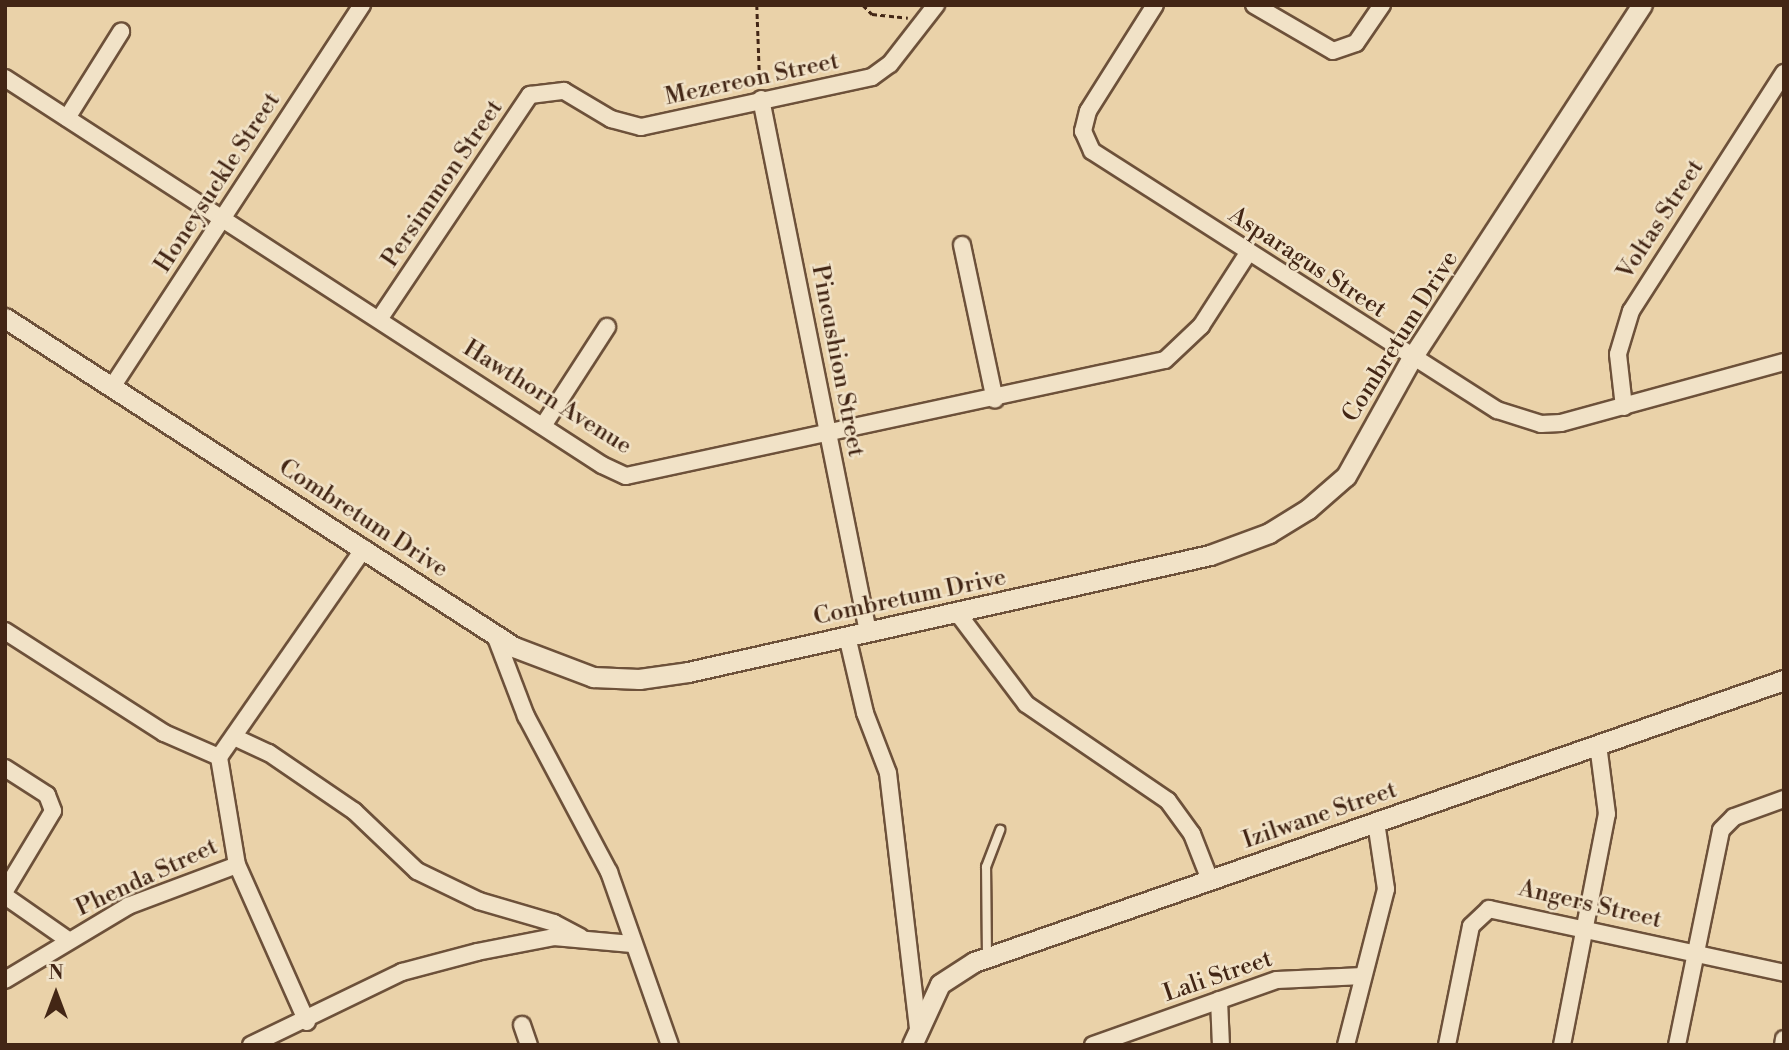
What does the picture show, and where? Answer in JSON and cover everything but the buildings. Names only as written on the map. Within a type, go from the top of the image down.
[{"type":"street","name":"Honeysuckle Street","points":[[112,387],[362,5]]},
{"type":"street","name":"Mezereon Street","points":[[553,89],[611,119],[641,127],[872,77],[890,64],[936,5]]},
{"type":"street","name":"Asparagus Street","points":[[1155,5],[1088,111],[1085,139],[1102,162],[1411,359],[1497,410],[1541,424],[1624,407],[1784,362]]},
{"type":"street","points":[[1254,5],[1320,47],[1340,50],[1362,36],[1382,5]]},
{"type":"street","name":"Combretum Drive","points":[[5,318],[495,635],[565,669],[639,679],[959,615],[1210,555],[1269,533],[1308,509],[1346,476],[1411,359],[1642,5]]},
{"type":"street","points":[[67,118],[121,32]]},
{"type":"street","name":"Voltas Street","points":[[1624,407],[1618,354],[1631,311],[1784,73]]},
{"type":"street","name":"Hawthorn Avenue","points":[[5,78],[380,318],[543,426],[626,476],[995,400],[1171,356],[1201,326],[1248,253]]},
{"type":"street","name":"Persimmon Street","points":[[380,318],[530,95],[553,89]]},
{"type":"street","name":"Pincushion Street","points":[[761,99],[868,632]]},
{"type":"street","points":[[962,244],[995,400]]},
{"type":"street","points":[[543,426],[607,327]]},
{"type":"street","points":[[5,631],[164,733],[219,757],[364,548]]},
{"type":"street","points":[[959,615],[1026,704],[1168,801],[1192,834],[1210,880]]},
{"type":"street","points":[[495,635],[526,716],[609,872],[632,944],[670,1045]]},
{"type":"street","points":[[847,636],[865,713],[888,773],[915,1037]]},
{"type":"street","name":"Izilwane Street","points":[[915,1037],[940,984],[952,972],[987,957],[1784,680]]},
{"type":"street","points":[[234,737],[269,753],[354,811],[417,871],[479,901],[554,923],[580,937]]},
{"type":"street","points":[[1562,1045],[1607,814],[1598,745]]},
{"type":"street","name":"Phenda Street","points":[[5,980],[128,906],[237,865],[220,778],[219,757]]},
{"type":"street","points":[[5,768],[47,795],[53,811],[5,894],[68,940]]},
{"type":"street","points":[[1677,1045],[1721,830],[1734,817],[1784,799]]},
{"type":"street","points":[[1346,1045],[1386,889],[1376,822]]},
{"type":"street","points":[[237,865],[307,1022]]},
{"type":"street","name":"Angers Street","points":[[1447,1045],[1471,926],[1481,912],[1507,908],[1784,973]]},
{"type":"street","points":[[251,1045],[307,1022],[402,972],[541,940],[580,937],[632,944]]},
{"type":"street","name":"Lali Street","points":[[1093,1045],[1293,976],[1363,976]]},
{"type":"street","points":[[1219,1000],[1221,1045]]},
{"type":"street","points":[[522,1025],[529,1045]]},
{"type":"street","points":[[1783,1045],[1784,1039]]},
{"type":"lane","points":[[987,957],[986,867],[1000,830]]},
{"type":"path","points":[[681,5],[726,5]]},
{"type":"path","points":[[757,5],[761,99]]},
{"type":"path","points":[[863,5],[872,14],[897,19],[916,16]]}]
